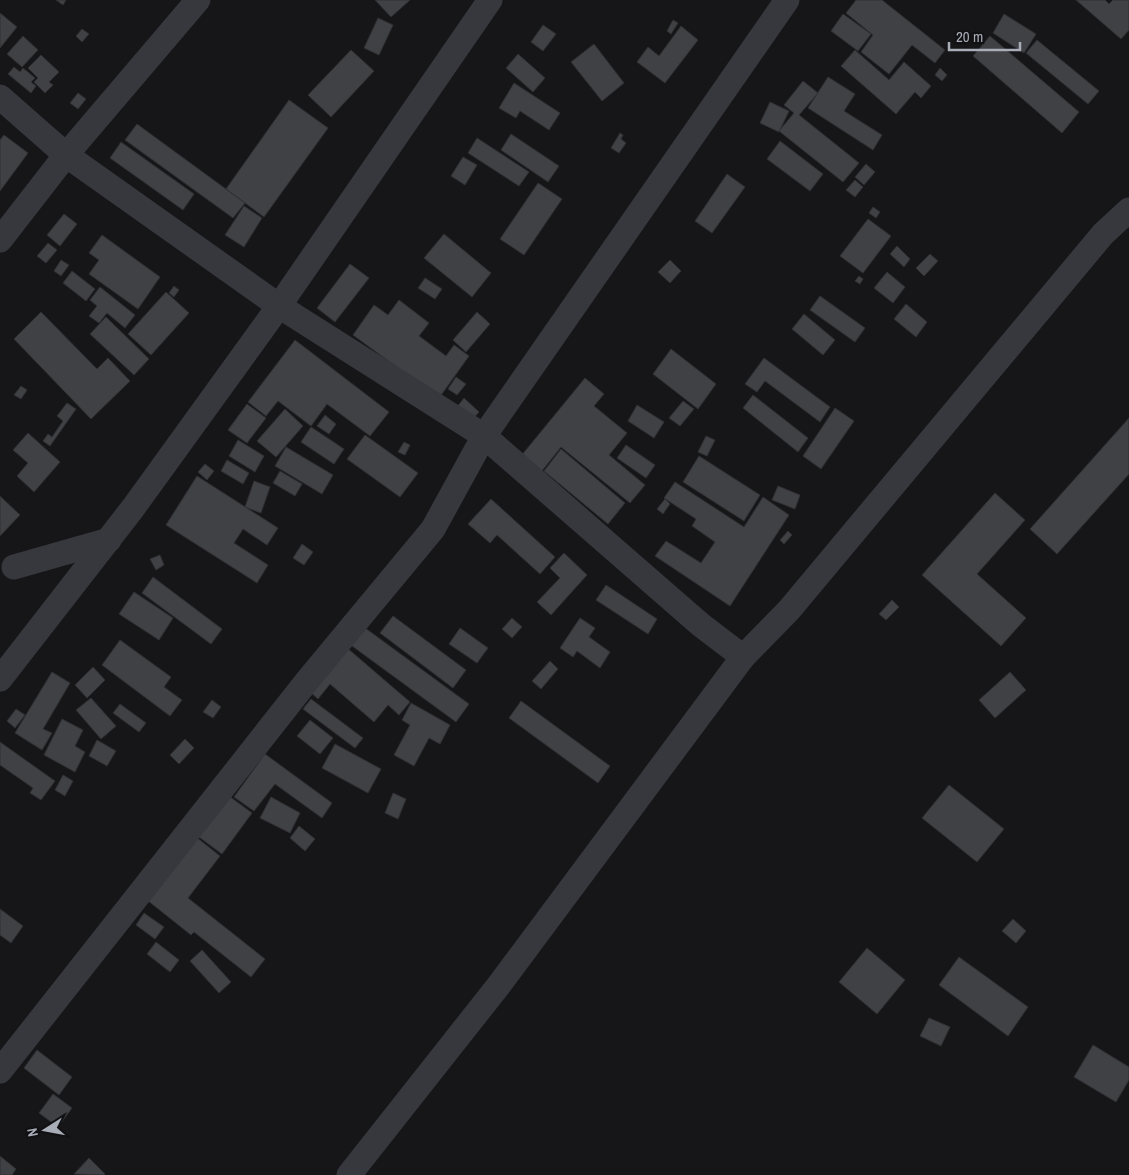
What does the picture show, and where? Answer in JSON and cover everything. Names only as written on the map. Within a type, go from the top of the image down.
[{"type":"street","points":[[0,240],[66,155],[198,0]]},
{"type":"street","points":[[0,679],[109,540],[280,306],[490,0]]},
{"type":"street","points":[[0,1071],[307,681],[433,529],[484,436],[787,0]]},
{"type":"street","points":[[0,97],[66,155],[280,306],[484,436],[701,625],[743,657]]},
{"type":"street","points":[[349,1175],[499,985],[743,657],[789,610],[1103,234],[1129,210]]},
{"type":"street","points":[[14,567],[109,540]]},
{"type":"building","points":[[56,0],[66,0],[63,5]]},
{"type":"building","points":[[375,0],[410,0],[391,17]]},
{"type":"building","points":[[856,0],[882,0],[945,50],[935,63],[912,45],[889,74],[861,52],[873,35],[846,13]]},
{"type":"building","points":[[1076,0],[1105,0],[1109,4],[1113,0],[1129,0],[1129,30],[1121,39]]},
{"type":"building","points":[[0,13],[17,27],[0,48]]},
{"type":"building","points":[[843,14],[871,34],[858,51],[831,31]]},
{"type":"building","points":[[1004,14],[1036,34],[1024,53],[993,33]]},
{"type":"building","points":[[378,18],[393,25],[379,55],[364,48]]},
{"type":"building","points":[[673,20],[678,23],[671,34],[667,31]]},
{"type":"building","points":[[543,25],[556,34],[543,51],[531,42]]},
{"type":"building","points":[[681,26],[698,40],[665,83],[637,62],[648,47],[659,56]]},
{"type":"building","points":[[82,29],[89,34],[82,42],[76,36]]},
{"type":"building","points":[[23,36],[38,50],[22,67],[7,54]]},
{"type":"building","points":[[990,36],[1079,112],[1062,133],[973,56]]},
{"type":"building","points":[[1037,40],[1099,91],[1088,104],[1026,53]]},
{"type":"building","points":[[594,44],[624,83],[602,101],[571,62]]},
{"type":"building","points":[[351,50],[374,71],[331,117],[308,95]]},
{"type":"building","points":[[855,50],[889,80],[904,62],[931,86],[921,98],[915,92],[896,114],[841,66]]},
{"type":"building","points":[[518,54],[545,78],[533,92],[506,68]]},
{"type":"building","points":[[41,55],[59,72],[49,82],[53,85],[45,93],[34,82],[38,78],[28,68]]},
{"type":"building","points":[[14,67],[20,72],[23,68],[35,78],[31,82],[36,86],[31,93],[8,74]]},
{"type":"building","points":[[940,68],[947,75],[942,81],[935,75]]},
{"type":"building","points":[[828,77],[855,94],[844,111],[882,135],[873,150],[808,108]]},
{"type":"building","points":[[803,81],[818,93],[799,115],[859,163],[843,182],[779,131],[794,113],[784,105]]},
{"type":"building","points":[[514,83],[560,113],[549,130],[520,111],[516,118],[499,108]]},
{"type":"building","points":[[78,93],[86,99],[78,109],[70,103]]},
{"type":"building","points":[[289,100],[328,128],[264,217],[226,189]]},
{"type":"building","points":[[770,102],[789,111],[779,132],[760,123]]},
{"type":"building","points":[[137,124],[245,203],[233,218],[125,140]]},
{"type":"building","points":[[620,133],[623,135],[621,139],[626,143],[619,153],[611,148]]},
{"type":"building","points":[[511,134],[559,166],[548,182],[501,150]]},
{"type":"building","points":[[4,135],[28,153],[0,191],[0,140]]},
{"type":"building","points":[[477,138],[529,172],[519,186],[468,153]]},
{"type":"building","points":[[780,141],[823,174],[810,191],[767,159]]},
{"type":"building","points":[[121,142],[194,194],[183,210],[110,158]]},
{"type":"building","points":[[463,157],[477,165],[465,185],[451,176]]},
{"type":"building","points":[[866,164],[875,172],[864,185],[855,177]]},
{"type":"building","points":[[727,174],[745,187],[712,233],[695,221]]},
{"type":"building","points":[[855,180],[863,187],[855,197],[846,190]]},
{"type":"building","points":[[538,183],[562,199],[524,255],[500,239]]},
{"type":"building","points":[[244,206],[262,218],[244,247],[225,235]]},
{"type":"building","points":[[873,207],[880,212],[876,218],[869,213]]},
{"type":"building","points":[[64,214],[77,224],[60,246],[47,235]]},
{"type":"building","points":[[868,219],[891,236],[863,273],[840,256]]},
{"type":"building","points":[[444,234],[491,273],[472,297],[424,258]]},
{"type":"building","points":[[102,235],[160,277],[138,309],[89,274],[99,260],[89,253]]},
{"type":"building","points":[[48,243],[57,250],[46,263],[37,256]]},
{"type":"building","points":[[897,246],[910,259],[904,267],[890,254]]},
{"type":"building","points":[[930,254],[938,261],[924,276],[916,268]]},
{"type":"building","points":[[61,260],[69,265],[61,276],[54,271]]},
{"type":"building","points":[[670,260],[681,271],[670,283],[658,272]]},
{"type":"building","points":[[350,264],[369,278],[335,322],[317,308]]},
{"type":"building","points":[[72,271],[95,289],[86,301],[63,283]]},
{"type":"building","points":[[887,272],[905,287],[893,303],[874,288]]},
{"type":"building","points":[[859,276],[863,279],[860,284],[855,281]]},
{"type":"building","points":[[425,278],[442,289],[435,299],[418,288]]},
{"type":"building","points":[[174,286],[179,290],[174,297],[169,293]]},
{"type":"building","points":[[100,287],[135,315],[125,328],[107,313],[99,323],[89,316],[97,306],[90,300]]},
{"type":"building","points":[[166,292],[189,313],[151,355],[128,334]]},
{"type":"building","points":[[820,296],[865,328],[855,342],[810,310]]},
{"type":"building","points":[[399,300],[429,323],[419,336],[446,356],[454,345],[469,356],[439,398],[353,335],[374,305],[388,315]]},
{"type":"building","points":[[906,304],[927,322],[916,337],[894,319]]},
{"type":"building","points":[[41,312],[97,369],[108,358],[130,381],[91,419],[14,339]]},
{"type":"building","points":[[477,312],[490,324],[466,352],[453,340]]},
{"type":"building","points":[[804,314],[835,340],[823,355],[792,329]]},
{"type":"building","points":[[106,317],[149,359],[134,375],[90,334]]},
{"type":"building","points":[[295,340],[389,412],[370,436],[327,404],[311,426],[278,401],[266,416],[248,402]]},
{"type":"building","points":[[671,349],[716,384],[698,409],[653,374]]},
{"type":"building","points":[[764,358],[830,407],[820,422],[765,381],[757,392],[745,384]]},
{"type":"building","points":[[456,377],[466,384],[457,395],[448,389]]},
{"type":"building","points":[[585,378],[604,394],[594,406],[627,433],[609,455],[645,485],[630,503],[561,447],[541,472],[521,456]]},
{"type":"building","points":[[21,386],[27,390],[21,399],[14,395]]},
{"type":"building","points":[[753,395],[808,438],[798,452],[743,408]]},
{"type":"building","points":[[464,398],[479,412],[472,420],[457,407]]},
{"type":"building","points":[[683,401],[694,409],[680,426],[669,418]]},
{"type":"building","points":[[67,403],[76,409],[50,446],[43,441],[48,434],[52,437],[63,421],[57,416]]},
{"type":"building","points":[[247,404],[266,418],[247,443],[228,430]]},
{"type":"building","points":[[637,405],[664,422],[654,438],[628,421]]},
{"type":"building","points":[[835,408],[854,421],[821,469],[803,456]]},
{"type":"building","points":[[285,409],[303,426],[276,457],[257,441]]},
{"type":"building","points":[[325,415],[336,424],[329,434],[317,426]]},
{"type":"building","points":[[1129,418],[1129,474],[1057,554],[1030,529]]},
{"type":"building","points":[[311,427],[344,449],[334,464],[301,442]]},
{"type":"building","points":[[28,433],[60,462],[34,492],[17,476],[28,463],[13,450]]},
{"type":"building","points":[[365,435],[418,473],[400,497],[347,459]]},
{"type":"building","points":[[706,436],[715,440],[707,456],[698,452]]},
{"type":"building","points":[[238,440],[264,456],[255,472],[229,456]]},
{"type":"building","points":[[404,442],[410,445],[405,455],[398,452]]},
{"type":"building","points":[[626,445],[655,465],[646,478],[617,458]]},
{"type":"building","points":[[286,447],[333,475],[322,494],[275,466]]},
{"type":"building","points":[[561,449],[625,503],[608,524],[544,471]]},
{"type":"building","points":[[699,456],[760,495],[744,521],[683,482]]},
{"type":"building","points":[[227,460],[249,473],[243,484],[221,471]]},
{"type":"building","points":[[205,464],[214,471],[207,480],[198,472]]},
{"type":"building","points":[[280,471],[302,484],[295,496],[273,483]]},
{"type":"building","points":[[197,476],[278,528],[267,545],[243,529],[234,543],[268,565],[257,583],[166,525]]},
{"type":"building","points":[[254,481],[270,487],[261,513],[245,507]]},
{"type":"building","points":[[675,482],[744,527],[763,497],[789,515],[730,606],[655,556],[666,541],[701,563],[715,542],[692,526],[696,519],[664,498]]},
{"type":"building","points":[[778,486],[800,495],[795,509],[772,500]]},
{"type":"building","points":[[995,493],[1025,520],[977,574],[1026,618],[1001,646],[922,575]]},
{"type":"building","points":[[0,496],[20,515],[0,536]]},
{"type":"building","points":[[491,499],[555,557],[540,574],[497,535],[490,543],[468,524]]},
{"type":"building","points":[[665,499],[670,504],[663,514],[657,509]]},
{"type":"building","points":[[788,531],[792,535],[784,544],[780,540]]},
{"type":"building","points":[[302,544],[313,552],[304,565],[293,558]]},
{"type":"building","points":[[564,553],[587,575],[551,615],[537,602],[560,578],[550,568]]},
{"type":"building","points":[[160,555],[164,565],[156,570],[150,559]]},
{"type":"building","points":[[153,577],[222,629],[211,644],[142,593]]},
{"type":"building","points":[[606,585],[657,619],[648,634],[596,600]]},
{"type":"building","points":[[134,592],[173,618],[159,640],[119,614]]},
{"type":"building","points":[[892,600],[899,607],[886,620],[879,614]]},
{"type":"building","points":[[393,616],[466,670],[453,688],[380,633]]},
{"type":"building","points":[[512,618],[522,627],[512,638],[502,629]]},
{"type":"building","points":[[580,618],[595,628],[589,637],[610,652],[600,668],[577,651],[573,657],[560,648]]},
{"type":"building","points":[[361,625],[469,704],[456,722],[348,643]]},
{"type":"building","points":[[460,628],[488,648],[477,663],[449,644]]},
{"type":"building","points":[[120,640],[171,677],[164,687],[182,700],[170,716],[102,665]]},
{"type":"building","points":[[346,647],[410,702],[399,715],[388,705],[374,722],[330,684],[318,699],[309,691]]},
{"type":"building","points":[[550,661],[558,669],[541,689],[532,681]]},
{"type":"building","points":[[93,667],[105,680],[87,698],[75,685]]},
{"type":"building","points":[[52,672],[70,683],[43,729],[52,733],[42,750],[15,733]]},
{"type":"building","points":[[1010,672],[1026,690],[995,718],[979,700]]},
{"type":"building","points":[[91,698],[116,726],[101,739],[76,710]]},
{"type":"building","points":[[311,699],[363,738],[355,748],[303,709]]},
{"type":"building","points":[[212,700],[221,707],[213,718],[203,712]]},
{"type":"building","points":[[521,701],[610,766],[598,783],[509,718]]},
{"type":"building","points":[[411,703],[450,725],[440,744],[429,738],[414,766],[394,755],[410,725],[402,720]]},
{"type":"building","points":[[120,704],[146,723],[139,732],[113,713]]},
{"type":"building","points":[[16,709],[25,715],[15,728],[7,721]]},
{"type":"building","points":[[62,719],[83,730],[75,746],[85,752],[75,772],[44,755]]},
{"type":"building","points":[[310,720],[333,738],[320,754],[297,736]]},
{"type":"building","points":[[185,739],[194,748],[179,764],[170,755]]},
{"type":"building","points":[[97,740],[116,751],[107,766],[89,756]]},
{"type":"building","points":[[0,742],[55,781],[41,800],[30,793],[33,788],[0,765]]},
{"type":"building","points":[[335,744],[381,769],[368,793],[322,768]]},
{"type":"building","points":[[265,754],[332,803],[322,818],[275,784],[254,811],[234,797]]},
{"type":"building","points":[[63,775],[73,781],[65,796],[55,790]]},
{"type":"building","points":[[949,785],[1004,829],[977,862],[922,818]]},
{"type":"building","points":[[393,793],[406,799],[398,819],[385,813]]},
{"type":"building","points":[[229,796],[252,813],[222,854],[199,837]]},
{"type":"building","points":[[271,797],[300,813],[290,833],[260,818]]},
{"type":"building","points":[[299,826],[315,839],[305,851],[290,838]]},
{"type":"building","points":[[196,837],[220,856],[188,898],[265,959],[251,977],[194,932],[191,935],[147,900]]},
{"type":"building","points":[[0,909],[23,926],[11,943],[0,935]]},
{"type":"building","points":[[144,913],[164,927],[155,939],[136,925]]},
{"type":"building","points":[[1013,919],[1026,931],[1016,943],[1002,931]]},
{"type":"building","points":[[156,942],[179,960],[170,972],[147,954]]},
{"type":"building","points":[[867,948],[905,980],[877,1014],[839,982]]},
{"type":"building","points":[[202,950],[231,982],[219,993],[190,961]]},
{"type":"building","points":[[959,957],[1028,1007],[1008,1036],[939,985]]},
{"type":"building","points":[[929,1018],[950,1027],[941,1046],[920,1036]]},
{"type":"building","points":[[1093,1045],[1129,1067],[1129,1080],[1116,1102],[1074,1077]]},
{"type":"building","points":[[37,1050],[72,1077],[59,1095],[24,1068]]},
{"type":"building","points":[[53,1094],[72,1108],[58,1127],[39,1113]]},
{"type":"building","points":[[0,1156],[16,1169],[12,1175],[0,1175]]},
{"type":"building","points":[[89,1158],[105,1174],[104,1175],[74,1174]]}]
